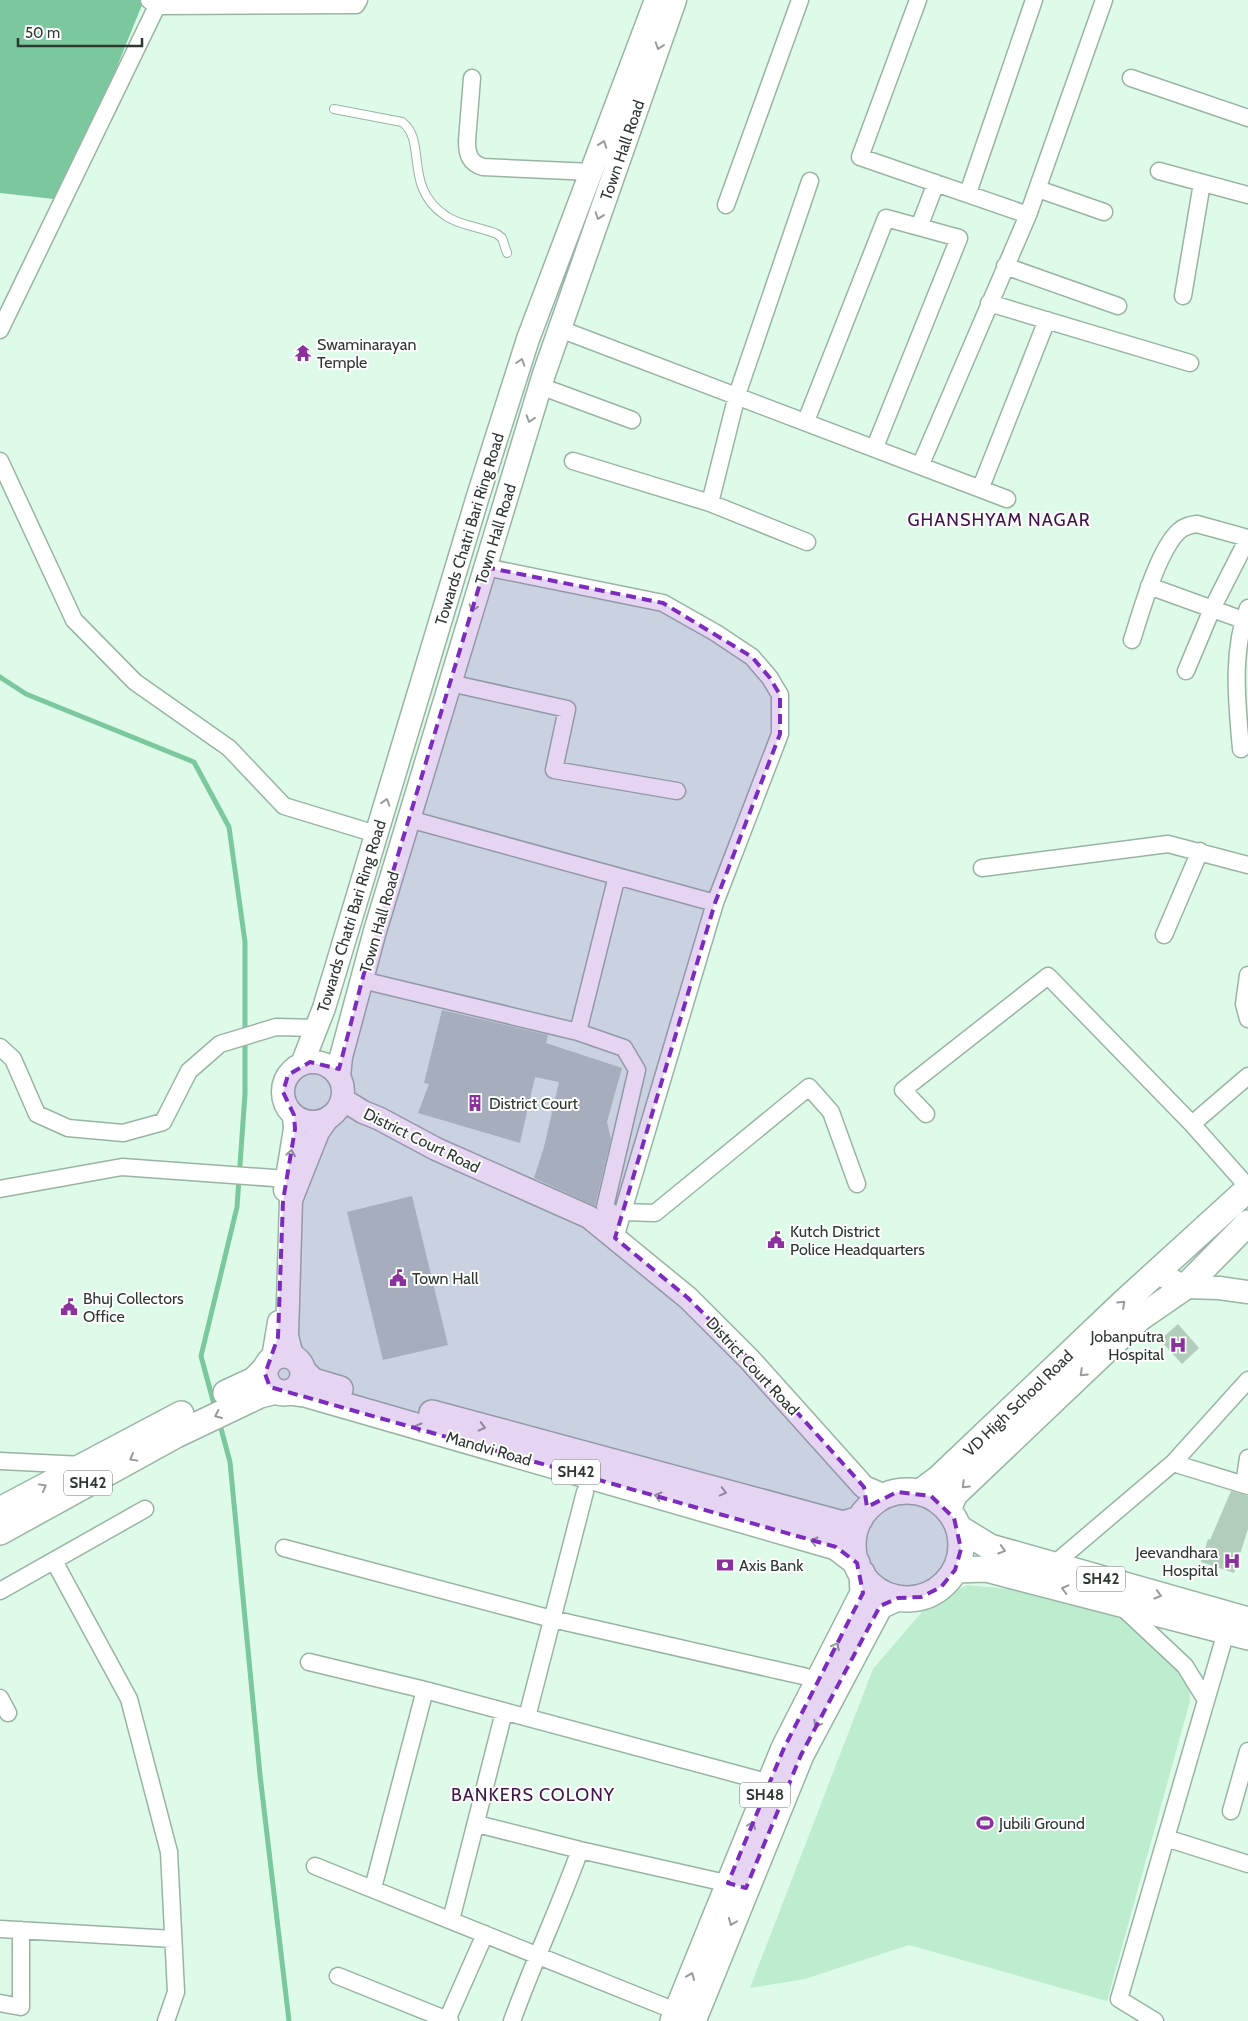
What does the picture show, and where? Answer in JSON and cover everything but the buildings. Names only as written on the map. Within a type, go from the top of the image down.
[{"type":"main road","name":"VD High School Road","points":[[920,1492],[939,1478],[1248,1188]]},
{"type":"main road","name":"VD High School Road","points":[[953,1519],[955,1494],[1140,1318],[1193,1279],[1248,1223]]},
{"type":"main road","name":"SH42","points":[[0,1510],[83,1465],[173,1427],[277,1376]]},
{"type":"main road","name":"Mandvi Road","points":[[277,1376],[313,1381],[843,1524],[869,1503]]},
{"type":"main road","name":"Mandvi Road","points":[[277,1376],[324,1400],[836,1547],[859,1568]]},
{"type":"main road","name":"SH42","points":[[0,1532],[173,1427]]},
{"type":"main road","points":[[902,1492],[920,1492],[935,1499],[953,1519],[961,1549],[955,1570],[945,1583],[931,1593],[921,1597],[898,1598],[877,1589],[859,1568],[854,1541],[869,1503],[902,1492]]},
{"type":"main road","name":"SH42","points":[[953,1519],[990,1547],[1248,1620]]},
{"type":"main road","name":"SH48","points":[[670,2015],[801,1755],[863,1593],[859,1568]]},
{"type":"main road","name":"SH42","points":[[955,1570],[986,1569],[1237,1635]]},
{"type":"main road","name":"SH48","points":[[828,1684],[880,1606],[898,1598]]},
{"type":"main road","name":"SH48","points":[[693,2021],[737,1885]]},
{"type":"street","points":[[0,330],[153,3],[356,5],[359,0]]},
{"type":"street","name":"Towards Chatri Bari Ring Road","points":[[302,1064],[317,1028],[478,496],[528,339],[656,0]]},
{"type":"street","name":"Town Hall Road","points":[[339,1076],[341,1057],[362,980],[540,386],[675,0]]},
{"type":"street","points":[[726,206],[800,0]]},
{"type":"street","points":[[918,0],[860,156],[1028,214]]},
{"type":"street","points":[[968,193],[1034,0]]},
{"type":"street","points":[[921,464],[1038,189],[1104,0]]},
{"type":"street","points":[[472,78],[467,141],[467,151],[471,161],[483,167],[592,172]]},
{"type":"street","points":[[1131,78],[1248,118]]},
{"type":"street","points":[[1159,171],[1248,195]]},
{"type":"street","points":[[710,503],[738,396],[810,181]]},
{"type":"street","points":[[919,227],[936,182]]},
{"type":"street","points":[[1182,296],[1202,182]]},
{"type":"street","points":[[1038,189],[1104,212]]},
{"type":"street","points":[[806,421],[886,218],[959,238],[875,447]]},
{"type":"street","points":[[1005,266],[1118,306]]},
{"type":"street","points":[[989,303],[1190,363]]},
{"type":"street","points":[[981,487],[1047,320]]},
{"type":"street","points":[[560,329],[1008,498]]},
{"type":"street","points":[[540,386],[632,420]]},
{"type":"street","points":[[0,461],[74,620],[135,682],[229,748],[284,806],[376,834]]},
{"type":"street","points":[[573,461],[710,503],[807,542]]},
{"type":"street","points":[[1132,640],[1149,586],[1171,540],[1184,527],[1197,524],[1248,538],[1212,609],[1186,671]]},
{"type":"street","points":[[485,567],[663,604],[716,633],[752,657],[770,678],[780,695],[780,734],[715,903],[620,1223]]},
{"type":"street","points":[[1149,586],[1212,609],[1246,614],[1241,749]]},
{"type":"street","points":[[450,683],[567,709],[554,770],[677,791]]},
{"type":"street","points":[[409,819],[715,903]]},
{"type":"street","points":[[982,868],[1168,844],[1248,865]]},
{"type":"street","points":[[1164,935],[1200,851]]},
{"type":"street","points":[[578,1032],[617,876]]},
{"type":"street","points":[[1248,975],[1244,1004],[1248,1019]]},
{"type":"street","points":[[926,1114],[903,1090],[1048,976],[1192,1124],[1248,1188]]},
{"type":"street","points":[[362,980],[578,1032],[624,1048],[637,1070],[605,1206],[620,1223]]},
{"type":"street","points":[[0,1047],[13,1059],[37,1114],[68,1128],[123,1133],[163,1122],[189,1071],[220,1044],[276,1027],[317,1028]]},
{"type":"street","points":[[319,1063],[327,1065],[339,1076],[342,1083],[335,1110],[318,1132],[291,1200],[287,1336],[277,1376],[283,1201],[295,1129],[294,1115],[284,1100],[283,1092],[288,1075],[302,1064],[319,1063]]},
{"type":"street","points":[[1192,1124],[1248,1076]]},
{"type":"street","points":[[620,1223],[655,1213],[809,1087],[831,1112],[857,1184]]},
{"type":"street","points":[[294,1115],[310,1122],[335,1110]]},
{"type":"street","name":"District Court Road","points":[[335,1110],[363,1112],[436,1149],[589,1218],[620,1223],[633,1252]]},
{"type":"street","name":"District Court Road","points":[[335,1110],[431,1160],[633,1252],[688,1298],[749,1359],[869,1503]]},
{"type":"street","points":[[0,1189],[122,1168],[286,1179]]},
{"type":"street","points":[[1178,1254],[1193,1279]]},
{"type":"street","points":[[1158,1273],[1193,1279],[1219,1288],[1248,1292]]},
{"type":"street","points":[[1053,1565],[1173,1463],[1248,1380]]},
{"type":"street","points":[[1173,1463],[1246,1486],[1248,1458]]},
{"type":"street","points":[[0,1461],[83,1465]]},
{"type":"street","points":[[527,1717],[585,1492]]},
{"type":"street","points":[[0,1591],[145,1509]]},
{"type":"street","points":[[284,1548],[552,1619],[828,1684]]},
{"type":"street","points":[[54,1560],[129,1699],[169,1852],[176,1992],[166,2021]]},
{"type":"street","points":[[1118,1603],[1185,1666],[1206,1700]]},
{"type":"street","points":[[1155,2021],[1119,1999],[1206,1700],[1237,1635]]},
{"type":"street","points":[[308,1662],[425,1690],[759,1780]]},
{"type":"street","points":[[373,1888],[425,1690]]},
{"type":"street","points":[[451,1920],[504,1712]]},
{"type":"street","points":[[1230,1812],[1248,1751]]},
{"type":"street","points":[[476,1824],[580,1850],[737,1885]]},
{"type":"street","points":[[1166,1838],[1248,1864]]},
{"type":"street","points":[[512,2021],[536,1955],[556,1914],[580,1850]]},
{"type":"street","points":[[315,1866],[536,1955],[670,2015]]},
{"type":"street","points":[[0,1929],[173,1939]]},
{"type":"street","points":[[0,2003],[21,2007],[21,1930]]},
{"type":"street","points":[[338,1976],[449,2020],[485,1934]]},
{"type":"lane","points":[[334,109],[402,122],[408,126],[413,135],[418,178],[428,201],[447,218],[497,234],[502,238],[506,252]]},
{"type":"highlighted area","points":[[485,567],[663,603],[752,657],[770,678],[780,695],[780,734],[715,903],[615,1238],[688,1298],[749,1359],[864,1487],[867,1507],[897,1492],[931,1496],[954,1518],[961,1549],[955,1570],[941,1587],[921,1597],[898,1598],[880,1606],[801,1755],[746,1888],[728,1883],[784,1748],[863,1593],[857,1563],[836,1547],[270,1387],[265,1374],[278,1337],[283,1201],[295,1129],[294,1115],[283,1092],[288,1075],[310,1062],[339,1069],[375,931]]},
{"type":"shaded area","points":[[0,0],[144,0],[63,200],[0,193]]},
{"type":"shaded area","name":"Jubili Ground","points":[[967,1585],[1044,1592],[1130,1622],[1189,1673],[1190,1701],[1107,2001],[909,1945],[805,1979],[750,1988],[873,1669],[927,1606]]},
{"type":"waterway","points":[[0,677],[26,694],[194,762],[229,827],[245,942],[245,1094],[237,1207],[201,1356],[215,1408]]},
{"type":"waterway","points":[[219,1421],[230,1462],[260,1775],[289,2021]]},
{"type":"place","name":"Swaminarayan Temple","points":[[303,353]]},
{"type":"place","name":"District Court","points":[[475,1103]]},
{"type":"place","name":"Kutch District Police Headquarters","points":[[776,1240]]},
{"type":"place","name":"Town Hall","points":[[398,1278]]},
{"type":"place","name":"Bhuj Collectors Office","points":[[69,1307]]},
{"type":"place","name":"Jobanputra Hospital","points":[[1178,1345]]},
{"type":"place","name":"Jeevandhara Hospital","points":[[1232,1561]]},
{"type":"place","name":"Axis Bank","points":[[725,1565]]},
{"type":"place","name":"Jubili Ground","points":[[985,1823]]},
{"type":"district","name":"GHANSHYAM NAGAR","points":[[999,520]]},
{"type":"district","name":"BANKERS COLONY","points":[[533,1795]]}]
